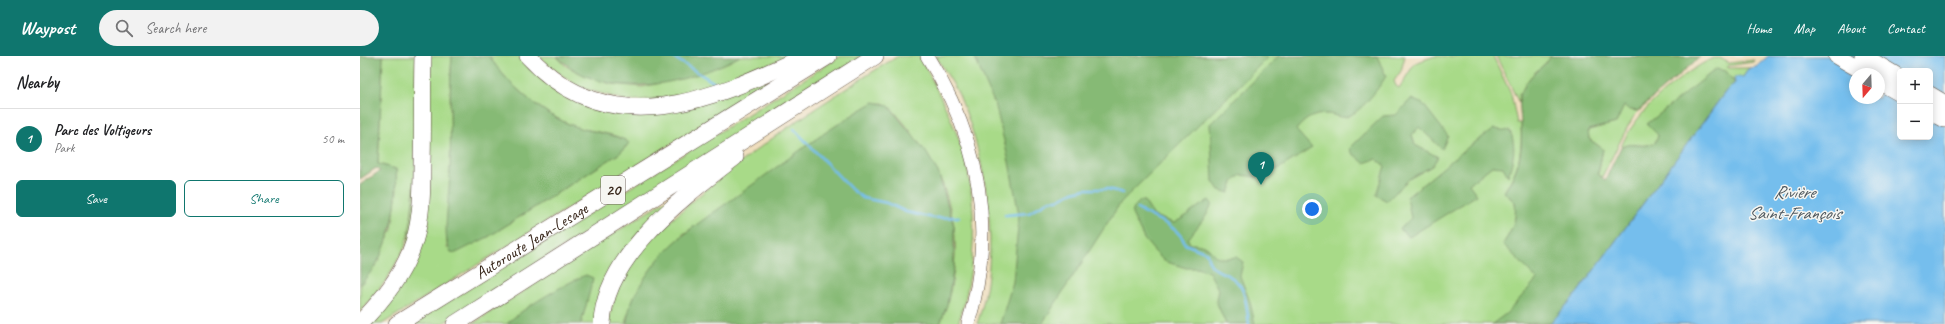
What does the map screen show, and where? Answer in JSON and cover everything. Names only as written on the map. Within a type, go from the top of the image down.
[{"type":"highway","points":[[360,323],[385,296],[398,276],[409,255],[418,228],[422,192],[423,56]]},
{"type":"highway","points":[[528,56],[552,78],[584,96],[612,105],[646,108],[681,104],[716,95],[750,82],[805,56]]},
{"type":"highway","name":"Autoroute Jean-Lesage","points":[[397,324],[828,56]]},
{"type":"highway","name":"Autoroute Jean-Lesage","points":[[455,324],[875,56]]},
{"type":"highway","points":[[1837,56],[1858,68]]},
{"type":"highway","points":[[1863,56],[1897,76]]},
{"type":"highway","points":[[1885,84],[1897,91]]},
{"type":"highway","points":[[602,324],[606,301],[619,272],[634,249],[652,227],[683,197],[817,93]]},
{"type":"highway","points":[[1933,97],[1945,104]]},
{"type":"highway","points":[[1933,113],[1945,119]]},
{"type":"street","points":[[927,56],[946,87],[960,117],[972,154],[979,186],[982,220],[982,249],[977,290],[968,324]]},
{"type":"green space","points":[[360,56],[383,56],[378,164],[396,169],[396,193],[391,229],[387,240],[377,263],[360,285],[360,185],[380,171],[376,168],[360,179]]},
{"type":"green space","points":[[383,56],[416,56],[415,194],[411,223],[405,247],[387,279],[360,312],[360,285],[377,263],[392,229],[397,190],[396,169],[378,164]]},
{"type":"green space","points":[[427,56],[452,56],[450,87],[450,190],[447,223],[447,248],[488,237],[620,153],[627,146],[619,137],[578,128],[550,114],[516,88],[489,56],[523,56],[606,108],[766,80],[766,85],[382,324],[365,324],[406,269]]},
{"type":"green space","points":[[452,56],[489,56],[516,88],[550,114],[579,128],[612,135],[629,143],[620,153],[488,237],[456,253],[451,252],[447,242],[446,228],[450,165],[450,92]]},
{"type":"green space","points":[[536,56],[556,56],[566,66],[586,76],[611,84],[642,87],[684,78],[729,62],[740,56],[790,56],[692,95],[628,101],[578,87]]},
{"type":"green space","points":[[557,56],[740,56],[696,75],[646,85],[622,85],[598,80],[576,71]]},
{"type":"green space","points":[[841,56],[863,56],[442,324],[412,324]]},
{"type":"green space","points":[[898,56],[919,56],[925,66],[955,130],[963,152],[968,173],[972,195],[973,217],[972,261],[969,282],[958,324],[940,324],[951,288],[955,251],[954,226],[944,190],[937,171],[920,144],[903,121],[887,105],[882,103],[859,111],[682,235],[627,316],[627,324],[608,324],[615,296],[627,270],[640,252],[663,228],[711,185],[763,145],[843,90]]},
{"type":"green space","points":[[936,56],[1405,56],[1401,71],[1394,81],[1396,86],[1399,88],[1415,63],[1435,56],[1493,56],[1511,94],[1517,123],[1521,123],[1519,159],[1514,175],[1504,192],[1515,202],[1515,219],[1512,229],[1503,244],[1565,306],[1550,324],[977,324],[985,297],[989,268],[990,238],[984,178],[978,149],[959,95]]},
{"type":"green space","points":[[974,56],[1269,56],[1121,202],[1042,324],[1000,324],[1013,282],[1019,215],[1009,162],[996,107]]},
{"type":"green space","points":[[1279,56],[1377,56],[1386,76],[1368,100],[1350,115],[1343,117],[1322,114],[1313,116],[1302,123],[1296,130],[1312,148],[1278,169],[1256,177],[1241,175],[1233,182],[1229,193],[1219,190],[1213,181],[1210,124]]},
{"type":"green space","points":[[1496,56],[1551,56],[1528,81],[1519,95],[1519,103]]},
{"type":"green space","points":[[1551,56],[1700,57],[1637,111],[1630,110],[1624,106],[1616,123],[1588,130],[1589,139],[1603,149],[1598,174],[1605,180],[1621,147],[1626,145],[1650,145],[1655,143],[1658,135],[1647,124],[1716,69],[1726,71],[1735,83],[1726,91],[1578,292],[1551,323],[1492,324],[1507,313],[1537,279],[1503,244],[1512,229],[1515,219],[1515,202],[1504,192],[1512,179],[1520,156],[1521,134],[1519,95],[1529,79]]},
{"type":"green space","points":[[1713,58],[1720,58],[1729,63],[1754,60],[1753,62],[1728,66],[1728,68],[1749,68],[1743,77],[1735,83],[1726,71],[1648,124],[1658,135],[1655,143],[1650,145],[1626,145],[1621,147],[1627,134],[1647,108],[1673,84],[1700,65]]},
{"type":"green space","points":[[1654,97],[1635,115],[1602,177],[1598,174],[1603,149],[1589,139],[1588,130],[1616,123],[1624,105],[1637,111]]},
{"type":"green space","points":[[1411,99],[1423,104],[1448,136],[1442,149],[1419,127],[1412,135],[1415,145],[1438,157],[1432,166],[1409,179],[1387,201],[1376,195],[1385,166],[1376,159],[1364,163],[1351,152],[1350,148],[1383,116],[1396,115]]},
{"type":"green space","points":[[874,102],[888,105],[926,152],[938,172],[954,226],[954,266],[947,305],[940,324],[627,324],[631,305],[640,286],[658,260],[673,244],[701,221],[806,146],[839,123]]},
{"type":"green space","points":[[1494,129],[1510,131],[1512,137],[1514,154],[1508,176],[1503,167],[1492,166],[1469,184],[1477,195],[1409,237],[1400,229],[1411,218],[1407,197],[1467,148]]},
{"type":"green space","points":[[679,192],[654,219],[597,324],[581,324],[592,278],[507,324],[472,324]]},
{"type":"green space","points":[[1209,200],[1212,204],[1206,216],[1188,239],[1190,244],[1198,244],[1205,247],[1216,256],[1221,258],[1236,257],[1243,262],[1240,276],[1250,302],[1255,324],[1226,324],[1216,301],[1218,289],[1209,272],[1197,268],[1186,268],[1164,261],[1144,239],[1132,214],[1134,207],[1140,201],[1144,201],[1154,216],[1174,223]]},
{"type":"green space","points":[[586,275],[593,278],[581,324],[507,324],[522,311],[544,297]]},
{"type":"water","name":"Rivière Saint-François","points":[[1768,56],[1945,56],[1945,324],[1550,324],[1578,292],[1726,91],[1735,83],[1734,77],[1743,77],[1749,68],[1756,67]]},
{"type":"waterway","points":[[671,56],[718,85]]},
{"type":"waterway","points":[[794,129],[852,190],[863,198],[887,203],[906,212],[934,218],[959,217]]},
{"type":"waterway","points":[[1005,215],[1029,213],[1050,200],[1057,200],[1073,192],[1086,189],[1108,189],[1123,193]]},
{"type":"waterway","points":[[1137,209],[1171,227],[1182,237],[1185,244],[1207,253],[1209,260],[1216,269],[1236,281],[1241,287],[1244,295],[1249,324]]},
{"type":"place","name":"Parc des Voltigeurs","points":[[1261,185]]}]
